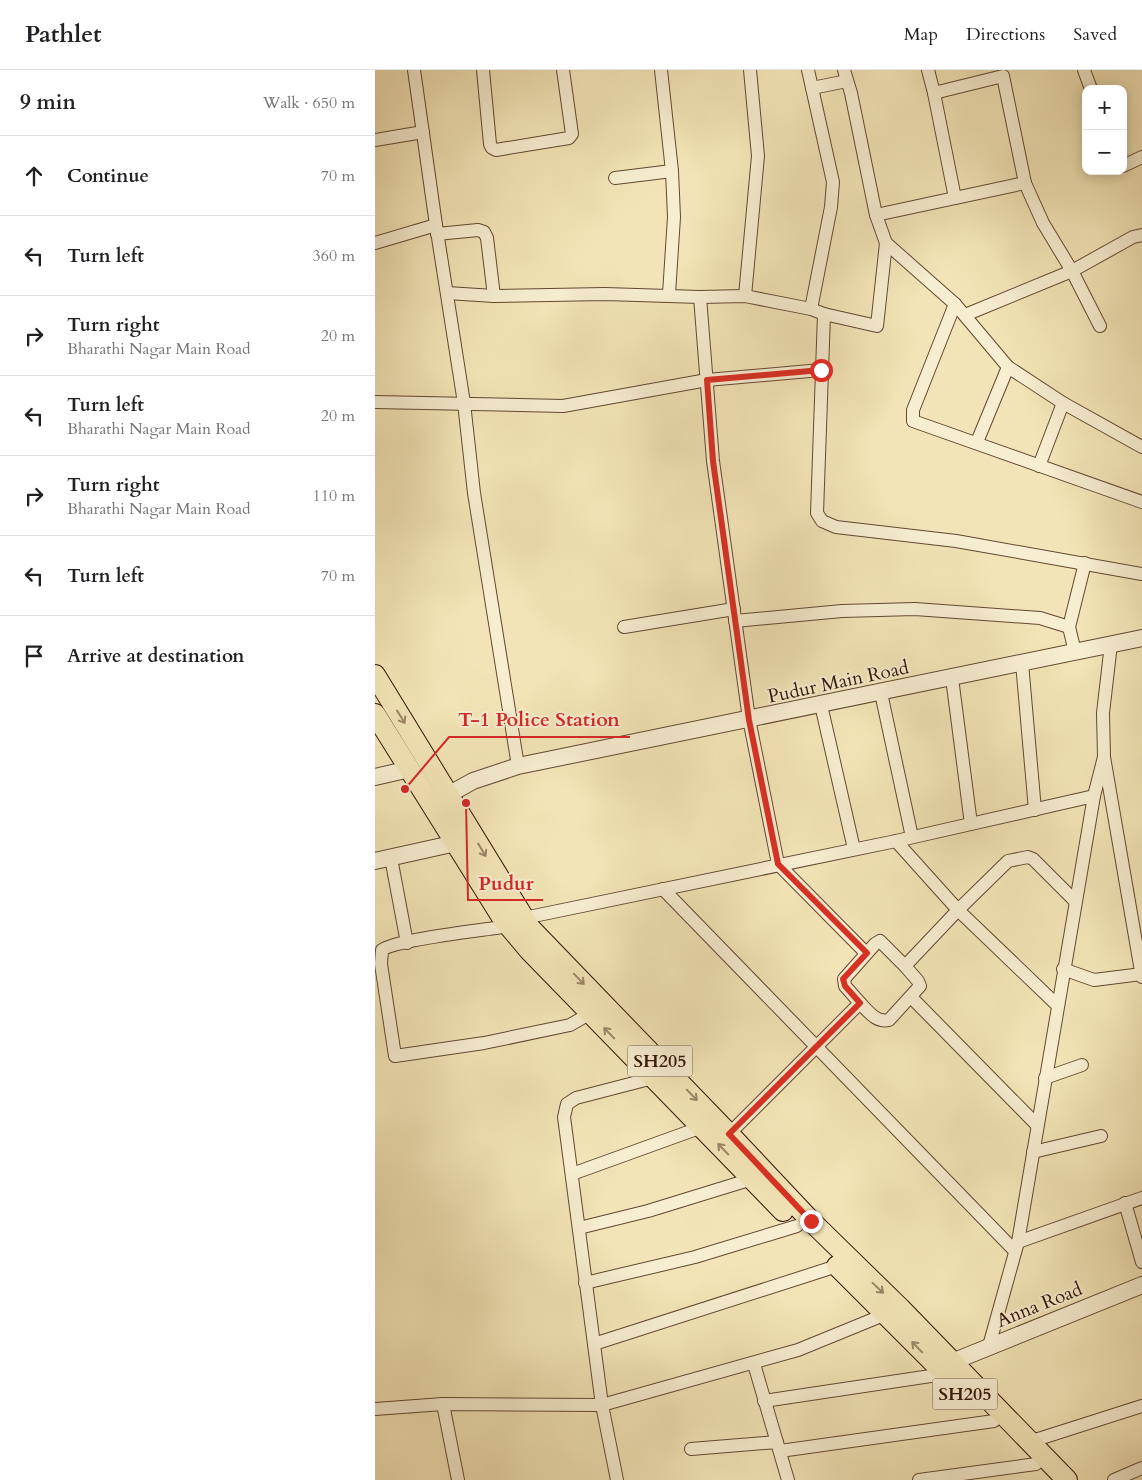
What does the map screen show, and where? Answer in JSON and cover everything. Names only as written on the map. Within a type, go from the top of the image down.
[{"type":"main road","points":[[375,675],[440,799],[517,922],[529,950],[597,1009],[659,1071],[702,1128],[837,1266],[888,1311]]},
{"type":"main road","points":[[375,714],[409,769],[440,799],[456,843],[517,922]]},
{"type":"main road","name":"SH205","points":[[659,1071],[729,1134],[817,1228],[888,1311],[1029,1442],[1067,1480]]},
{"type":"main road","name":"SH205","points":[[948,1368],[994,1421],[1051,1480]]},
{"type":"street","points":[[414,70],[436,230],[465,404],[474,493],[518,766]]},
{"type":"street","points":[[483,70],[491,144],[492,148],[496,150],[569,138],[572,134],[563,70]]},
{"type":"street","points":[[661,70],[672,171],[674,217],[669,294]]},
{"type":"street","points":[[745,296],[758,156],[750,70]]},
{"type":"street","points":[[808,70],[833,182],[831,207],[811,309]]},
{"type":"street","points":[[928,70],[955,198]]},
{"type":"street","points":[[1085,70],[1090,85]]},
{"type":"street","points":[[447,293],[494,296],[669,294],[700,297],[745,296],[811,309],[824,314],[877,326],[885,244],[876,215],[845,75],[812,88]]},
{"type":"street","points":[[934,93],[1003,76],[1025,183],[1043,223],[1072,271],[1100,326]]},
{"type":"street","points":[[375,140],[423,132]]},
{"type":"street","points":[[1127,164],[1142,157]]},
{"type":"street","points":[[615,178],[672,171]]},
{"type":"street","points":[[876,215],[1025,183]]},
{"type":"street","points":[[375,243],[436,230],[478,230],[484,232],[487,238],[494,296]]},
{"type":"street","points":[[965,314],[1072,271],[1133,237],[1142,235]]},
{"type":"street","points":[[885,244],[955,304],[1008,367],[1063,403],[1142,447]]},
{"type":"street","points":[[700,297],[713,461],[749,720],[778,864],[867,953]]},
{"type":"street","points":[[955,304],[913,410],[913,421],[977,442],[1142,502]]},
{"type":"street","points":[[824,314],[817,513],[821,521],[836,527],[956,541],[1142,574]]},
{"type":"street","points":[[977,442],[1008,367]]},
{"type":"street","points":[[375,402],[563,406],[707,380],[821,370]]},
{"type":"street","points":[[1039,466],[1063,403]]},
{"type":"street","points":[[1075,652],[1069,628],[1085,563]]},
{"type":"street","points":[[624,627],[735,615],[915,609],[1040,618],[1069,628]]},
{"type":"street","name":"Pudur Main Road","points":[[440,799],[473,781],[518,766],[1142,638]]},
{"type":"street","points":[[1063,969],[1094,980],[1142,975],[1104,757],[1103,713],[1111,644]]},
{"type":"street","points":[[1022,663],[1035,810]]},
{"type":"street","points":[[952,678],[971,824]]},
{"type":"street","points":[[881,692],[912,837]]},
{"type":"street","points":[[821,705],[853,849]]},
{"type":"street","points":[[989,1346],[1017,1246],[1075,901],[1094,796],[1104,757]]},
{"type":"street","points":[[375,777],[409,769]]},
{"type":"street","points":[[597,1009],[570,1025],[484,1043],[395,1056],[381,956],[382,950],[387,947],[517,922],[778,864],[896,841],[1094,796]]},
{"type":"street","points":[[896,841],[958,910],[1057,1005]]},
{"type":"street","points":[[407,943],[383,860],[456,843]]},
{"type":"street","points":[[905,966],[958,910],[1013,859],[1029,857],[1033,859],[1075,901]]},
{"type":"street","points":[[663,889],[815,1048],[1017,1246]]},
{"type":"street","points":[[880,942],[905,966],[920,986],[889,1020],[882,1022],[876,1019],[860,1003],[845,986],[843,979],[867,953],[880,942]]},
{"type":"street","points":[[911,997],[1037,1125]]},
{"type":"street","points":[[729,1134],[860,1003]]},
{"type":"street","points":[[1045,1078],[1082,1065]]},
{"type":"street","points":[[617,1480],[602,1405],[564,1116],[567,1104],[576,1098],[659,1071]]},
{"type":"street","points":[[571,1174],[702,1128]]},
{"type":"street","points":[[1033,1152],[1101,1136]]},
{"type":"street","points":[[579,1228],[649,1211],[752,1179]]},
{"type":"street","points":[[1017,1246],[1142,1198]]},
{"type":"street","points":[[1125,1203],[1142,1262]]},
{"type":"street","points":[[585,1283],[695,1256],[797,1226]]},
{"type":"street","points":[[594,1344],[837,1266]]},
{"type":"street","name":"Anna Road","points":[[948,1368],[989,1346],[1142,1286]]},
{"type":"street","points":[[375,1409],[443,1404],[602,1405],[799,1350],[888,1311]]},
{"type":"street","points":[[754,1364],[788,1480]]},
{"type":"street","points":[[764,1401],[948,1368]]},
{"type":"street","points":[[443,1404],[458,1480]]},
{"type":"street","points":[[1029,1442],[1142,1406]]},
{"type":"street","points":[[691,1448],[779,1447],[994,1421]]},
{"type":"street","points":[[919,1480],[1036,1464]]},
{"type":"street","points":[[1115,1480],[1142,1468]]},
{"type":"place","name":"T-1 Police Station","points":[[405,789]]},
{"type":"place","name":"Pudur","points":[[466,803]]},
{"type":"route","points":[[811,1221],[729,1134],[860,1003],[845,986],[843,979],[867,953],[778,864],[749,720],[713,461],[707,380],[821,370]]}]
